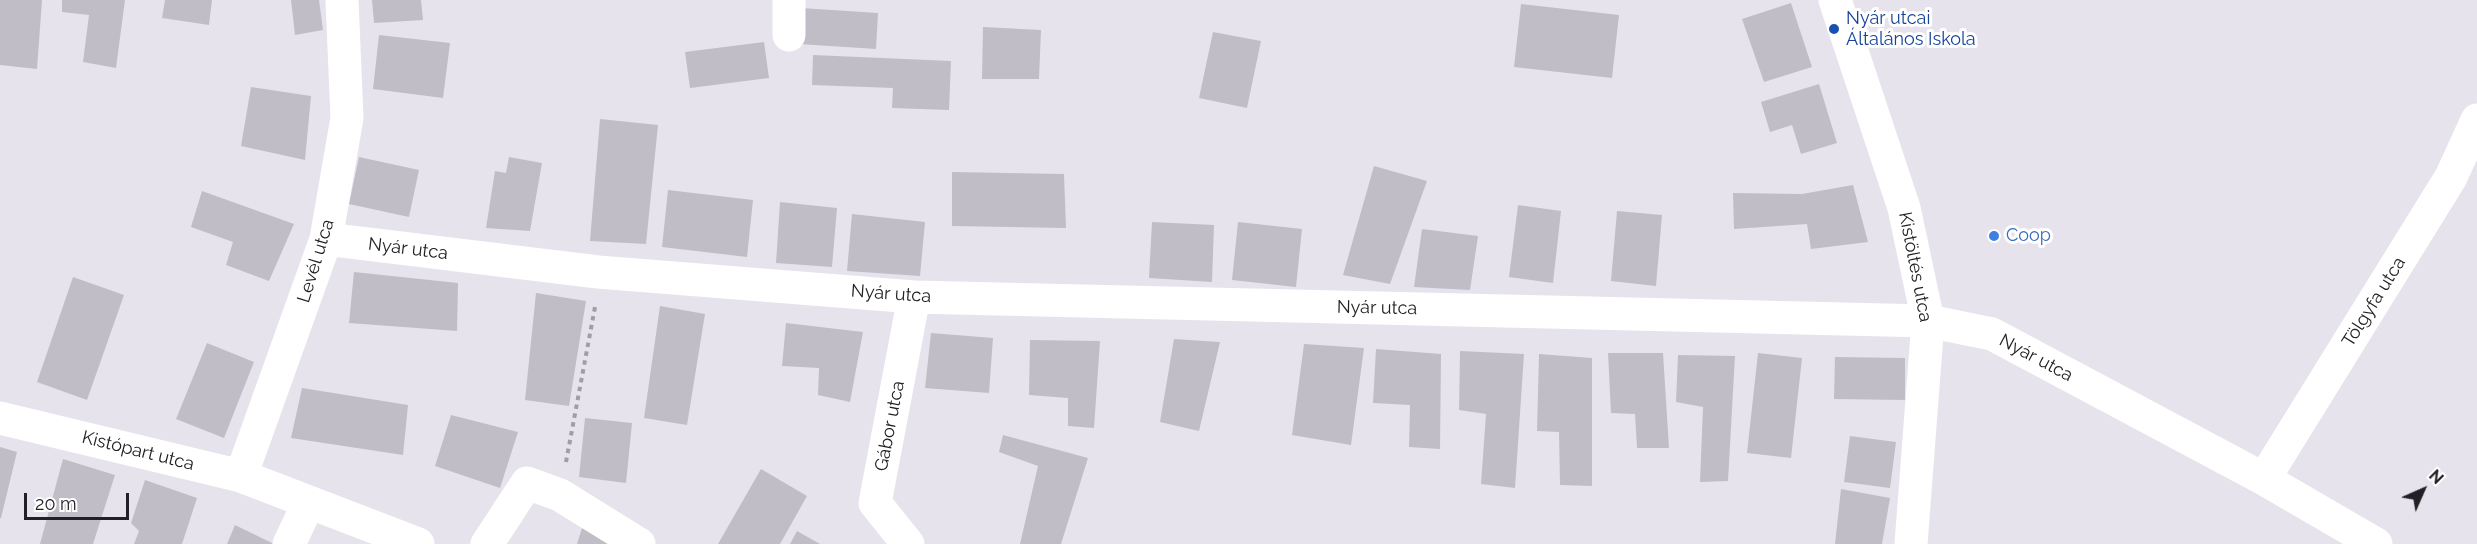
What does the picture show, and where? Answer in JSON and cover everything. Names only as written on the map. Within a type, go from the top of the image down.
[{"type":"street","name":"Levél utca","points":[[241,476],[326,239],[347,118],[342,0]]},
{"type":"street","points":[[789,0],[789,35]]},
{"type":"street","name":"Kistöltés utca","points":[[1835,0],[1904,208],[1928,321],[1911,544]]},
{"type":"street","name":"Tölgyfa utca","points":[[2264,479],[2464,180],[2477,120]]},
{"type":"street","name":"Nyár utca","points":[[326,239],[598,272],[914,297],[1928,321],[1992,334],[2264,479],[2376,544]]},
{"type":"street","name":"Gábor utca","points":[[908,544],[875,502],[914,297]]},
{"type":"street","name":"Kistópart utca","points":[[0,418],[241,476],[418,544]]},
{"type":"street","points":[[487,544],[527,483],[560,495],[639,544]]},
{"type":"street","points":[[289,544],[309,502]]},
{"type":"path","points":[[560,495],[596,303],[598,272]]},
{"type":"building","points":[[0,0],[42,0],[37,69],[0,65]]},
{"type":"building","points":[[62,0],[125,0],[116,68],[83,62],[89,15],[62,12]]},
{"type":"building","points":[[165,0],[212,0],[209,25],[162,18]]},
{"type":"building","points":[[291,0],[319,0],[323,30],[295,35]]},
{"type":"building","points":[[372,0],[421,0],[423,20],[374,23]]},
{"type":"building","points":[[1791,3],[1812,67],[1764,82],[1742,19]]},
{"type":"building","points":[[1521,4],[1619,15],[1612,78],[1514,67]]},
{"type":"building","points":[[801,8],[878,13],[876,49],[799,44]]},
{"type":"building","points":[[983,27],[1041,30],[1039,79],[982,79]]},
{"type":"building","points":[[1213,32],[1261,41],[1247,108],[1199,98]]},
{"type":"building","points":[[379,35],[450,43],[443,98],[373,89]]},
{"type":"building","points":[[764,42],[769,78],[690,88],[685,52]]},
{"type":"building","points":[[813,55],[951,61],[949,110],[892,108],[893,88],[812,85]]},
{"type":"building","points":[[1819,84],[1837,143],[1801,154],[1792,125],[1770,132],[1761,102]]},
{"type":"building","points":[[251,87],[311,96],[305,160],[241,146]]},
{"type":"building","points":[[600,119],[658,125],[646,244],[590,241]]},
{"type":"building","points":[[359,157],[419,170],[409,217],[349,204]]},
{"type":"building","points":[[509,157],[542,163],[530,231],[486,228],[495,171],[506,173]]},
{"type":"building","points":[[1374,166],[1427,181],[1390,284],[1343,275]]},
{"type":"building","points":[[952,172],[1064,174],[1066,228],[952,226]]},
{"type":"building","points":[[1853,185],[1868,242],[1811,249],[1807,224],[1734,229],[1733,193],[1802,194]]},
{"type":"building","points":[[668,190],[753,200],[747,257],[662,247]]},
{"type":"building","points":[[202,191],[294,224],[269,281],[226,265],[233,242],[191,227]]},
{"type":"building","points":[[780,202],[837,208],[832,267],[776,263]]},
{"type":"building","points":[[1518,205],[1561,211],[1553,283],[1509,277]]},
{"type":"building","points":[[1617,211],[1662,215],[1656,286],[1611,281]]},
{"type":"building","points":[[852,214],[925,222],[920,276],[847,271]]},
{"type":"building","points":[[1152,222],[1214,225],[1212,282],[1149,278]]},
{"type":"building","points":[[1238,222],[1302,229],[1296,287],[1232,280]]},
{"type":"building","points":[[1422,229],[1478,236],[1470,290],[1414,287]]},
{"type":"building","points":[[354,272],[458,283],[457,331],[349,323]]},
{"type":"building","points":[[73,277],[124,295],[87,400],[37,382]]},
{"type":"building","points":[[536,293],[586,301],[569,406],[525,400]]},
{"type":"building","points":[[660,306],[705,314],[687,425],[644,418]]},
{"type":"building","points":[[786,323],[863,332],[850,402],[818,395],[819,368],[782,366]]},
{"type":"building","points":[[931,333],[993,338],[989,393],[925,388]]},
{"type":"building","points":[[1174,339],[1220,342],[1199,431],[1160,422]]},
{"type":"building","points":[[1030,340],[1100,341],[1094,428],[1068,426],[1068,398],[1029,395]]},
{"type":"building","points":[[207,343],[254,362],[224,438],[176,419]]},
{"type":"building","points":[[1304,344],[1364,348],[1351,445],[1292,435]]},
{"type":"building","points":[[1376,349],[1441,354],[1440,449],[1409,447],[1410,405],[1373,403]]},
{"type":"building","points":[[1460,351],[1524,354],[1515,488],[1481,484],[1486,414],[1459,410]]},
{"type":"building","points":[[1608,353],[1663,353],[1669,448],[1637,448],[1635,414],[1611,413]]},
{"type":"building","points":[[1758,353],[1802,358],[1791,458],[1747,453]]},
{"type":"building","points":[[1539,354],[1592,358],[1592,486],[1560,485],[1559,432],[1537,431]]},
{"type":"building","points":[[1678,355],[1735,356],[1728,481],[1700,482],[1703,407],[1676,402]]},
{"type":"building","points":[[1835,357],[1905,358],[1905,400],[1834,399]]},
{"type":"building","points":[[302,388],[408,405],[403,455],[291,438]]},
{"type":"building","points":[[451,415],[518,432],[500,488],[435,466]]},
{"type":"building","points":[[585,418],[632,423],[626,483],[579,477]]},
{"type":"building","points":[[1003,435],[1088,458],[1061,544],[1020,544],[1038,466],[999,452]]},
{"type":"building","points":[[1850,436],[1896,442],[1890,488],[1844,482]]},
{"type":"building","points":[[0,447],[17,452],[1,518],[0,518]]},
{"type":"building","points":[[63,459],[115,475],[93,544],[40,544]]},
{"type":"building","points":[[761,469],[807,496],[780,544],[718,544]]},
{"type":"building","points":[[145,480],[197,498],[182,544],[134,544],[139,531],[131,523]]},
{"type":"building","points":[[1841,489],[1890,498],[1882,544],[1835,544]]},
{"type":"building","points":[[235,525],[274,544],[227,544]]},
{"type":"building","points":[[583,525],[622,544],[577,544]]},
{"type":"building","points":[[797,531],[820,544],[790,544]]},
{"type":"place","name":"Nyár utcai Általános Iskola","points":[[1834,29]]},
{"type":"place","name":"Coop","points":[[1994,236]]}]
